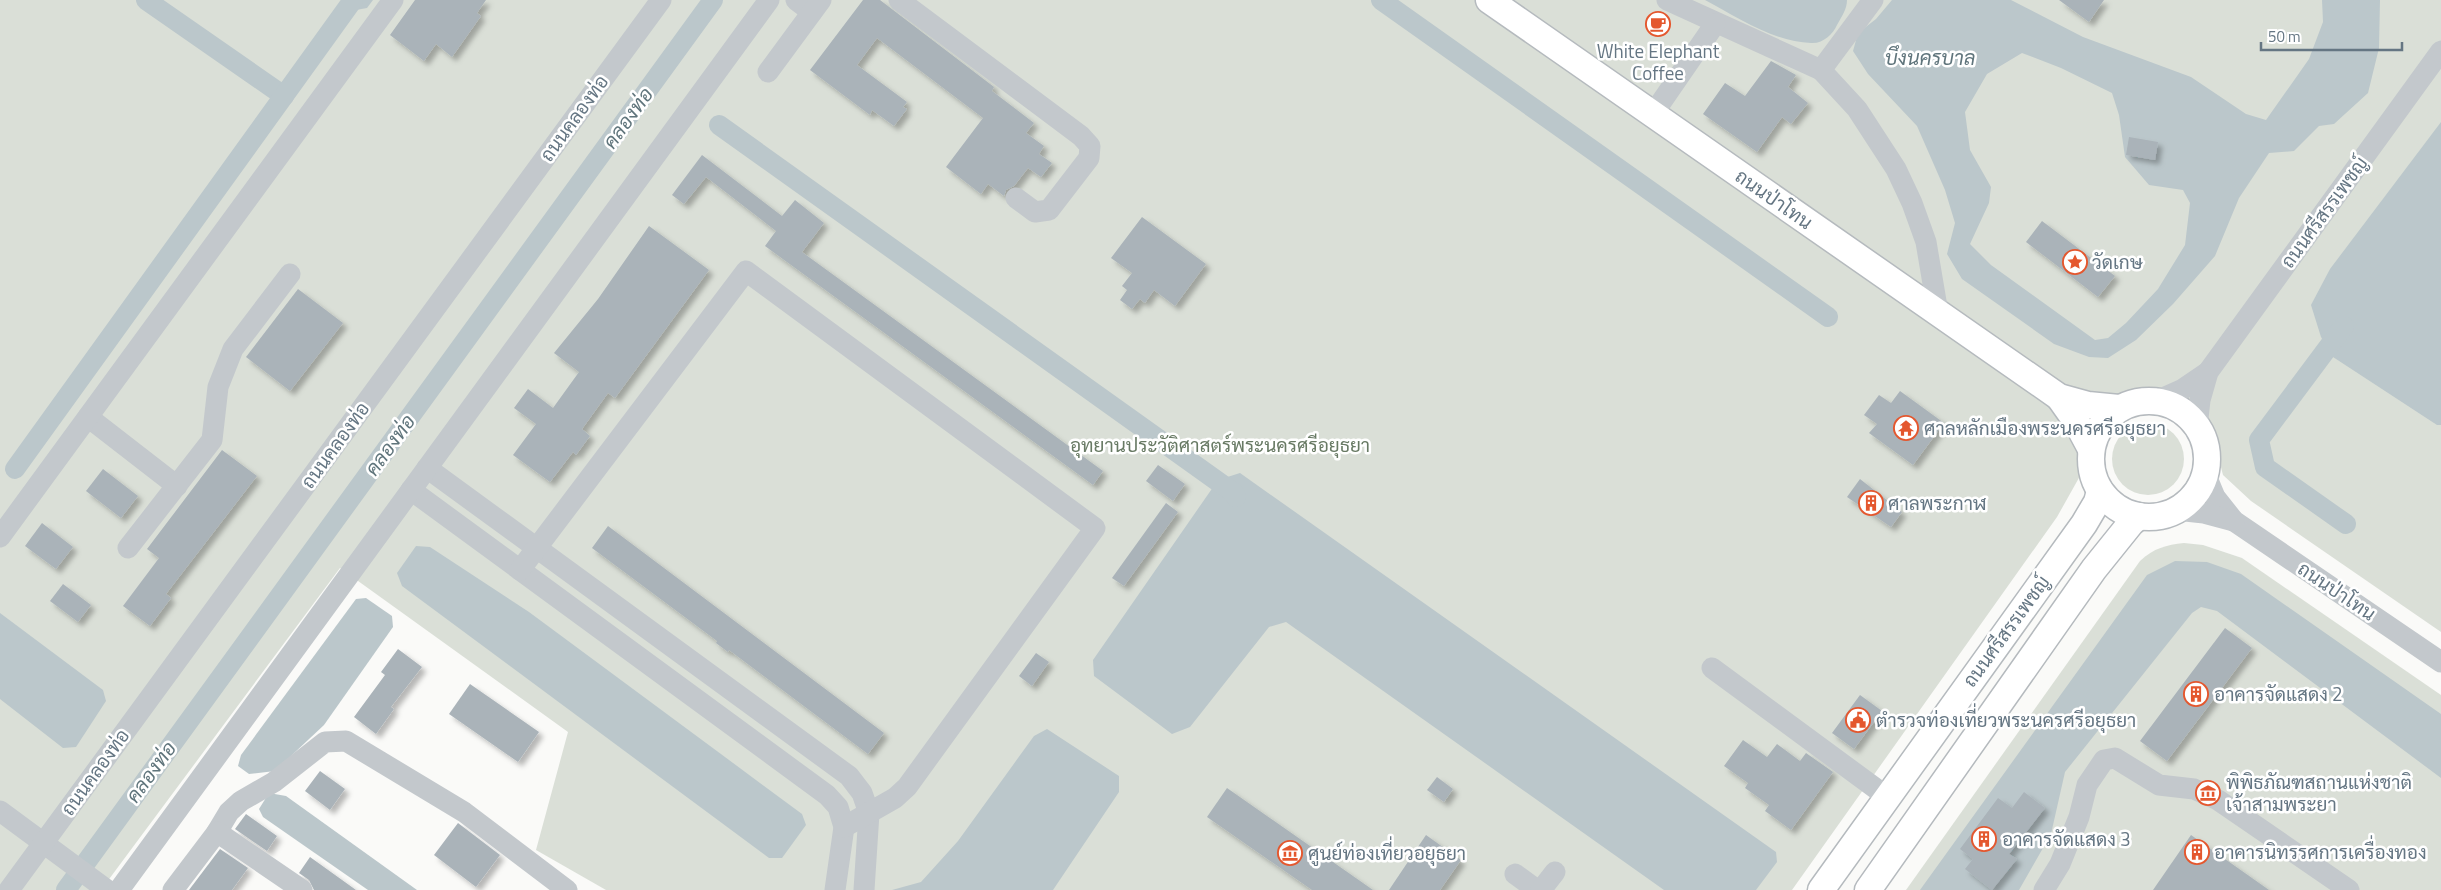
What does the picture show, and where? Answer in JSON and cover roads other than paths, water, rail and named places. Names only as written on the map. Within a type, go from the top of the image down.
[{"type":"main road","name":"ถนนป่าโทน","points":[[1490,0],[2059,397],[2076,421],[2091,449]]},
{"type":"main road","name":"ถนนป่าโทน","points":[[2059,397],[2088,404],[2120,408]]},
{"type":"main road","points":[[2156,401],[2180,410],[2197,427],[2206,450],[2205,473],[2195,495],[2176,510],[2152,517],[2139,516],[2124,512],[2111,503],[2100,491],[2092,474],[2091,449],[2101,426],[2120,408],[2131,403],[2156,401]]},
{"type":"main road","name":"ถนนศรีสรรเพชญ์","points":[[1821,890],[1886,796],[2084,524],[2097,502],[2100,491]]},
{"type":"main road","name":"ถนนศรีสรรเพชญ์","points":[[1868,890],[2094,569],[2131,523],[2139,516]]},
{"type":"main road","points":[[1963,691],[1967,702],[1980,712],[1993,713]]},
{"type":"main road","points":[[1913,760],[1925,761],[1938,771],[1944,782]]},
{"type":"street","points":[[0,537],[393,0]]},
{"type":"street","name":"ถนนคลองท่อ","points":[[9,890],[661,0]]},
{"type":"street","points":[[119,890],[769,0]]},
{"type":"street","points":[[899,0],[1081,136],[1090,146],[1089,158],[1049,210],[1035,212],[1016,198]]},
{"type":"street","points":[[1667,0],[1715,24],[1821,70],[1857,109],[1896,169],[1912,202],[1926,242],[1938,313]]},
{"type":"street","points":[[1821,70],[1873,0]]},
{"type":"street","points":[[768,72],[810,4]]},
{"type":"street","points":[[1653,114],[1715,24]]},
{"type":"street","name":"ถนนศรีสรรเพชญ์","points":[[2197,427],[2200,400],[2208,372],[2441,51]]},
{"type":"street","points":[[520,570],[746,271],[1095,528],[907,787],[895,798],[844,827]]},
{"type":"street","points":[[128,548],[212,440],[218,387],[233,349],[290,274]]},
{"type":"street","name":"ถนนศรีสรรเพชญ์","points":[[2156,401],[2183,388],[2208,372]]},
{"type":"street","points":[[88,417],[177,486]]},
{"type":"street","points":[[427,468],[848,776],[862,793],[869,813],[864,890]]},
{"type":"street","name":"ถนนป่าโทน","points":[[2205,473],[2215,497],[2234,521],[2441,662]]},
{"type":"street","points":[[411,490],[827,795],[838,807],[844,827],[836,890]]},
{"type":"street","name":"ถนนป่าโทน","points":[[2176,510],[2204,513],[2234,521]]},
{"type":"street","points":[[1712,668],[1886,796]]},
{"type":"street","points":[[173,890],[217,832],[229,812],[241,801],[274,782],[325,742],[346,741],[464,812],[567,890]]},
{"type":"street","points":[[2044,890],[2064,856],[2080,818],[2087,785],[2104,760],[2115,758],[2159,785],[2194,789],[2218,800],[2349,890]]},
{"type":"street","points":[[0,811],[102,886]]},
{"type":"street","points":[[217,832],[302,890]]},
{"type":"street","points":[[1541,890],[1554,872]]},
{"type":"street","points":[[1515,874],[1537,890]]},
{"type":"water","points":[[341,0],[373,0],[367,8],[356,10]]},
{"type":"water","name":"บึงนครบาล","points":[[1705,0],[1847,0],[1844,12],[1833,32],[1820,42],[1811,43],[1797,42],[1756,28]]},
{"type":"water","name":"บึงนครบาล","points":[[1892,0],[2011,0],[2083,37],[2191,77],[2246,114],[2266,120],[2309,59],[2323,22],[2322,0],[2380,0],[2379,48],[2368,93],[2334,124],[2319,126],[2294,151],[2269,153],[2239,198],[2215,256],[2173,304],[2136,340],[2108,358],[2089,357],[2054,344],[1962,279],[1947,254],[1955,223],[1945,190],[1917,126],[1868,74],[1853,51],[1858,33],[1876,19]],"holes":[[[2022,53],[2061,68],[2112,93],[2119,115],[2125,157],[2149,185],[2183,190],[2190,203],[2185,245],[2158,289],[2126,323],[2108,338],[2095,340],[1991,265],[1970,244],[1989,203],[1991,187],[1970,150],[1965,112],[1987,74]]]},
{"type":"water","points":[[2441,122],[2441,425],[2437,425],[2333,357],[2321,337],[2311,305],[2330,269]]},
{"type":"water","points":[[1240,473],[1776,852],[1777,862],[1756,890],[1664,890],[1286,622],[1269,627],[1190,727],[1172,734],[1094,676],[1093,660],[1218,480]]},
{"type":"water","points":[[416,546],[430,547],[529,612],[802,814],[806,825],[782,858],[769,858],[402,586],[397,573]]},
{"type":"water","points":[[2175,561],[2207,562],[2241,574],[2441,714],[2441,778],[2217,611],[2201,607],[2192,613],[2065,772],[2051,834],[2019,890],[1920,890],[2147,575]]},
{"type":"water","points":[[366,598],[392,616],[393,627],[324,725],[275,771],[249,774],[238,766],[241,755],[356,599]]},
{"type":"water","points":[[0,613],[103,690],[106,701],[76,747],[63,748],[0,699]]},
{"type":"water","points":[[1047,729],[1119,776],[1119,792],[1053,890],[892,890],[921,882],[958,841],[1034,736]]},
{"type":"water","points":[[269,793],[286,796],[417,890],[368,890],[263,817],[259,809]]},
{"type":"waterway","points":[[146,0],[284,96]]},
{"type":"waterway","points":[[15,469],[353,0]]},
{"type":"waterway","name":"คลองท่อ","points":[[66,890],[713,0]]},
{"type":"waterway","points":[[1381,0],[1828,317]]},
{"type":"waterway","points":[[719,125],[1234,493],[1236,497]]},
{"type":"waterway","points":[[2344,326],[2259,440],[2265,467],[2346,524]]},
{"type":"place","name":"White Elephant Coffee","points":[[1658,24]]},
{"type":"place","name":"วัดเกษ","points":[[2075,262]]},
{"type":"place","name":"ศาลหลักเมืองพระนครศรีอยุธยา","points":[[1906,428]]},
{"type":"place","name":"ศาลพระกาฬ","points":[[1871,503]]},
{"type":"place","name":"อาคารจัดแสดง 2","points":[[2196,694]]},
{"type":"place","name":"ตำรวจท่องเที่ยวพระนครศรีอยุธยา","points":[[1858,720]]},
{"type":"place","name":"พิพิธภัณฑสถานแห่งชาติ เจ้าสามพระยา","points":[[2208,793]]},
{"type":"place","name":"อาคารจัดแสดง 3","points":[[1984,839]]},
{"type":"place","name":"อาคารนิทรรศการเครื่องทอง","points":[[2197,852]]},
{"type":"place","name":"ศูนย์ท่องเที่ยวอยุธยา","points":[[1290,853]]},
{"type":"park label","name":"อุทยานประวัติศาสตร์พระนครศรีอยุธยา","points":[[1220,445]]}]
